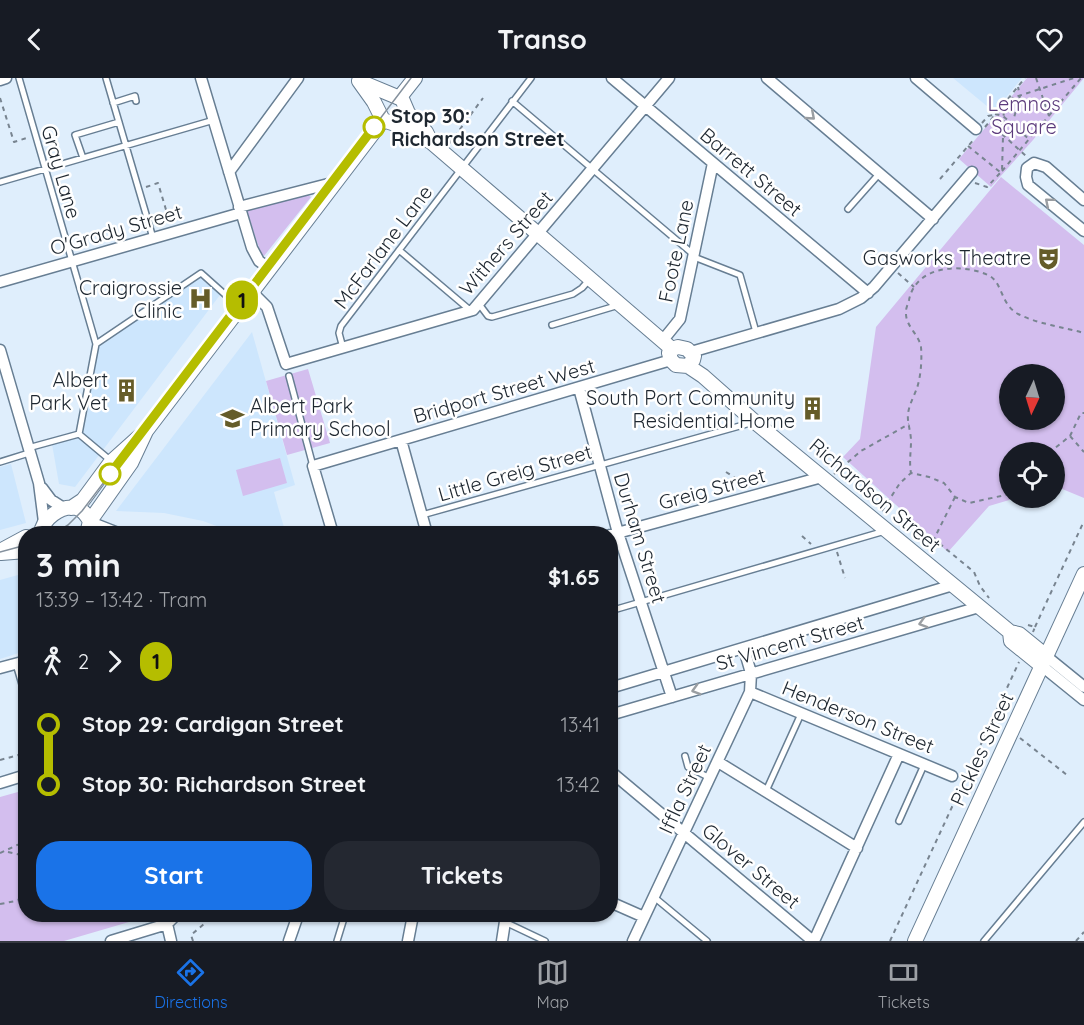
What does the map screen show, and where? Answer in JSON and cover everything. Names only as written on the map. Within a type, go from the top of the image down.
[{"type":"street","points":[[0,80],[6,78]]},
{"type":"street","points":[[201,78],[255,255],[270,269]]},
{"type":"street","points":[[229,172],[298,78]]},
{"type":"street","points":[[385,117],[403,118],[399,100],[415,78]]},
{"type":"street","name":"Barrett Street","points":[[612,78],[868,293]]},
{"type":"street","name":"Withers Street","points":[[252,292],[267,307],[286,364],[475,307],[669,78]]},
{"type":"street","points":[[767,78],[933,219]]},
{"type":"street","points":[[916,78],[976,129]]},
{"type":"street","points":[[357,79],[399,100],[431,142]]},
{"type":"street","points":[[357,79],[385,117],[431,142],[621,305],[668,350],[685,348],[690,359],[756,332],[845,307],[868,293],[969,176]]},
{"type":"street","points":[[39,483],[51,500],[68,509],[80,510],[89,526],[130,463],[146,431],[385,117],[382,98],[399,100]]},
{"type":"street","name":"Foote Lane","points":[[668,350],[679,320],[713,163]]},
{"type":"street","points":[[1084,200],[1046,167],[1034,163],[1030,164],[1026,170],[1028,185],[1084,231]]},
{"type":"street","name":"O'Grady Street","points":[[0,282],[172,233],[336,182]]},
{"type":"street","points":[[0,350],[39,483],[40,526]]},
{"type":"street","name":"Bridport Street West","points":[[313,466],[579,388],[668,350]]},
{"type":"street","name":"Richardson Street","points":[[690,359],[703,376],[755,422],[953,585],[985,604],[1010,632],[1018,634],[1026,646],[1044,661]]},
{"type":"street","name":"Durham Street","points":[[579,388],[600,465],[612,526]]},
{"type":"street","points":[[45,526],[83,500],[111,462],[146,431]]},
{"type":"street","points":[[401,440],[425,526]]},
{"type":"street","points":[[313,466],[331,526]]},
{"type":"street","name":"Greig Street","points":[[618,533],[825,479]]},
{"type":"street","points":[[0,552],[18,542]]},
{"type":"street","name":"Durham Street","points":[[618,544],[672,697]]},
{"type":"street","points":[[0,552],[18,551]]},
{"type":"street","name":"Pickles Street","points":[[915,941],[1084,574]]},
{"type":"street","name":"St Vincent Street","points":[[618,686],[953,585]]},
{"type":"street","name":"St Vincent Street","points":[[618,713],[985,604]]},
{"type":"street","name":"Iffla Street","points":[[633,941],[750,692],[752,673],[744,649]]},
{"type":"street","points":[[1044,661],[1084,687]]},
{"type":"street","points":[[1044,661],[1084,700]]},
{"type":"street","points":[[0,668],[18,663]]},
{"type":"street","name":"Henderson Street","points":[[750,692],[952,776]]},
{"type":"street","points":[[813,941],[899,754]]},
{"type":"street","points":[[718,762],[857,848]]},
{"type":"street","points":[[0,783],[18,777]]},
{"type":"street","name":"Glover Street","points":[[618,778],[813,941]]},
{"type":"street","points":[[618,905],[644,916]]},
{"type":"street","points":[[289,941],[296,922]]},
{"type":"street","points":[[408,941],[411,922]]},
{"type":"street","points":[[502,941],[504,922]]},
{"type":"street","points":[[111,941],[166,924],[171,941]]},
{"type":"lane","name":"Gray Lane","points":[[19,78],[96,344]]},
{"type":"lane","points":[[106,78],[153,238]]},
{"type":"lane","name":"McFarlane Lane","points":[[343,348],[339,333],[341,326],[531,78]]},
{"type":"lane","points":[[113,103],[135,96],[136,101]]},
{"type":"lane","points":[[512,101],[693,255],[740,275],[756,332]]},
{"type":"lane","points":[[0,182],[214,120]]},
{"type":"lane","points":[[83,158],[75,135],[119,122]]},
{"type":"lane","points":[[848,209],[879,174]]},
{"type":"lane","points":[[399,250],[475,307],[492,317],[573,294],[590,279]]},
{"type":"lane","points":[[79,434],[96,344],[201,273],[240,308]]},
{"type":"lane","points":[[552,325],[621,305]]},
{"type":"lane","points":[[289,376],[313,466]]},
{"type":"lane","name":"Little Greig Street","points":[[422,515],[755,422]]},
{"type":"lane","points":[[0,462],[79,434]]},
{"type":"lane","points":[[79,434],[111,462]]},
{"type":"lane","points":[[618,609],[887,531]]},
{"type":"lane","points":[[766,791],[802,713]]},
{"type":"lane","points":[[684,756],[688,767],[710,778]]},
{"type":"lane","points":[[899,821],[924,764]]},
{"type":"lane","points":[[984,941],[1084,822]]},
{"type":"lane","points":[[654,897],[707,941]]},
{"type":"lane","points":[[337,941],[343,922]]},
{"type":"lane","points":[[512,922],[545,941]]},
{"type":"path","points":[[1036,78],[1049,116]]},
{"type":"path","points":[[1007,100],[1074,78]]},
{"type":"path","points":[[969,176],[987,187],[1082,78]]},
{"type":"path","points":[[1012,125],[1020,96],[1018,87]]},
{"type":"path","points":[[0,98],[14,142],[36,136]]},
{"type":"path","points":[[443,152],[483,98]]},
{"type":"path","points":[[1001,172],[1004,103]]},
{"type":"path","points":[[976,129],[988,116],[994,114],[1003,116],[1030,140]]},
{"type":"path","points":[[1002,134],[1034,163]]},
{"type":"path","points":[[968,146],[1001,172]]},
{"type":"path","points":[[138,189],[158,183],[172,233]]},
{"type":"path","points":[[892,267],[914,287]]},
{"type":"path","points":[[876,521],[890,497],[911,473],[909,460],[911,440],[907,415],[918,385],[921,345],[906,314],[909,296],[924,277],[937,270],[968,268],[996,280],[1003,298],[1010,308],[1019,314],[1038,322],[1084,333]]},
{"type":"path","points":[[1063,442],[1070,436],[1084,413]]},
{"type":"path","points":[[825,479],[861,451],[909,424]]},
{"type":"path","points":[[1070,436],[1084,452]]},
{"type":"path","points":[[726,472],[761,495]]},
{"type":"path","points":[[911,473],[944,483],[955,497],[969,503],[999,496]]},
{"type":"path","points":[[955,497],[934,539],[974,572],[985,604]]},
{"type":"path","points":[[890,941],[1084,521]]},
{"type":"path","points":[[802,536],[818,550]]},
{"type":"path","points":[[835,546],[845,578]]},
{"type":"path","points":[[1026,624],[1035,627]]},
{"type":"path","points":[[1011,731],[1067,775]]},
{"type":"path","points":[[0,760],[18,755]]},
{"type":"path","points":[[0,853],[18,846]]},
{"type":"path","points":[[6,852],[18,854]]},
{"type":"path","points":[[0,904],[18,900]]},
{"type":"path","points":[[193,941],[191,935],[205,922]]},
{"type":"path","points":[[1076,941],[1084,932]]},
{"type":"shaded area","points":[[953,78],[1022,78],[994,112]]},
{"type":"shaded area","points":[[199,277],[220,295],[75,487],[59,484],[52,444],[83,436],[99,347]]},
{"type":"shaded area","name":"Albert Park Primary School","points":[[252,332],[295,485],[274,492],[284,526],[216,526],[164,513],[116,511]]},
{"type":"shaded area","points":[[11,464],[26,523],[0,530],[0,467]]},
{"type":"shaded area","points":[[18,575],[18,653],[0,659],[0,580]]},
{"type":"green space","name":"Lemnos Square","points":[[1027,78],[1084,78],[991,187],[959,159]]},
{"type":"green space","points":[[1001,177],[1084,245],[1084,498],[1065,490],[1065,442],[999,442],[999,503],[989,506],[948,552],[843,457],[860,439],[876,327]]},
{"type":"green space","points":[[302,195],[311,197],[264,256],[260,251],[247,211]]},
{"type":"green space","points":[[308,369],[330,443],[287,455],[266,381]]},
{"type":"green space","points":[[280,458],[287,483],[243,496],[236,470]]},
{"type":"green space","points":[[18,792],[18,922],[129,922],[64,941],[0,941],[0,797]]},
{"type":"tram line","points":[[66,526],[82,511],[411,78]]},
{"type":"tram line","name":"1","points":[[110,474],[374,127]]},
{"type":"tram line","points":[[0,552],[18,547]]},
{"type":"place","name":"Stop 30: Richardson Street","points":[[374,127]]},
{"type":"place","name":"Gasworks Theatre","points":[[1049,258]]},
{"type":"place","name":"Craigrossie Clinic","points":[[200,299]]},
{"type":"place","name":"Albert Park Vet","points":[[126,391]]},
{"type":"place","name":"South Port Community Residential Home","points":[[813,409]]},
{"type":"place","name":"Albert Park Primary School","points":[[232,418]]}]
